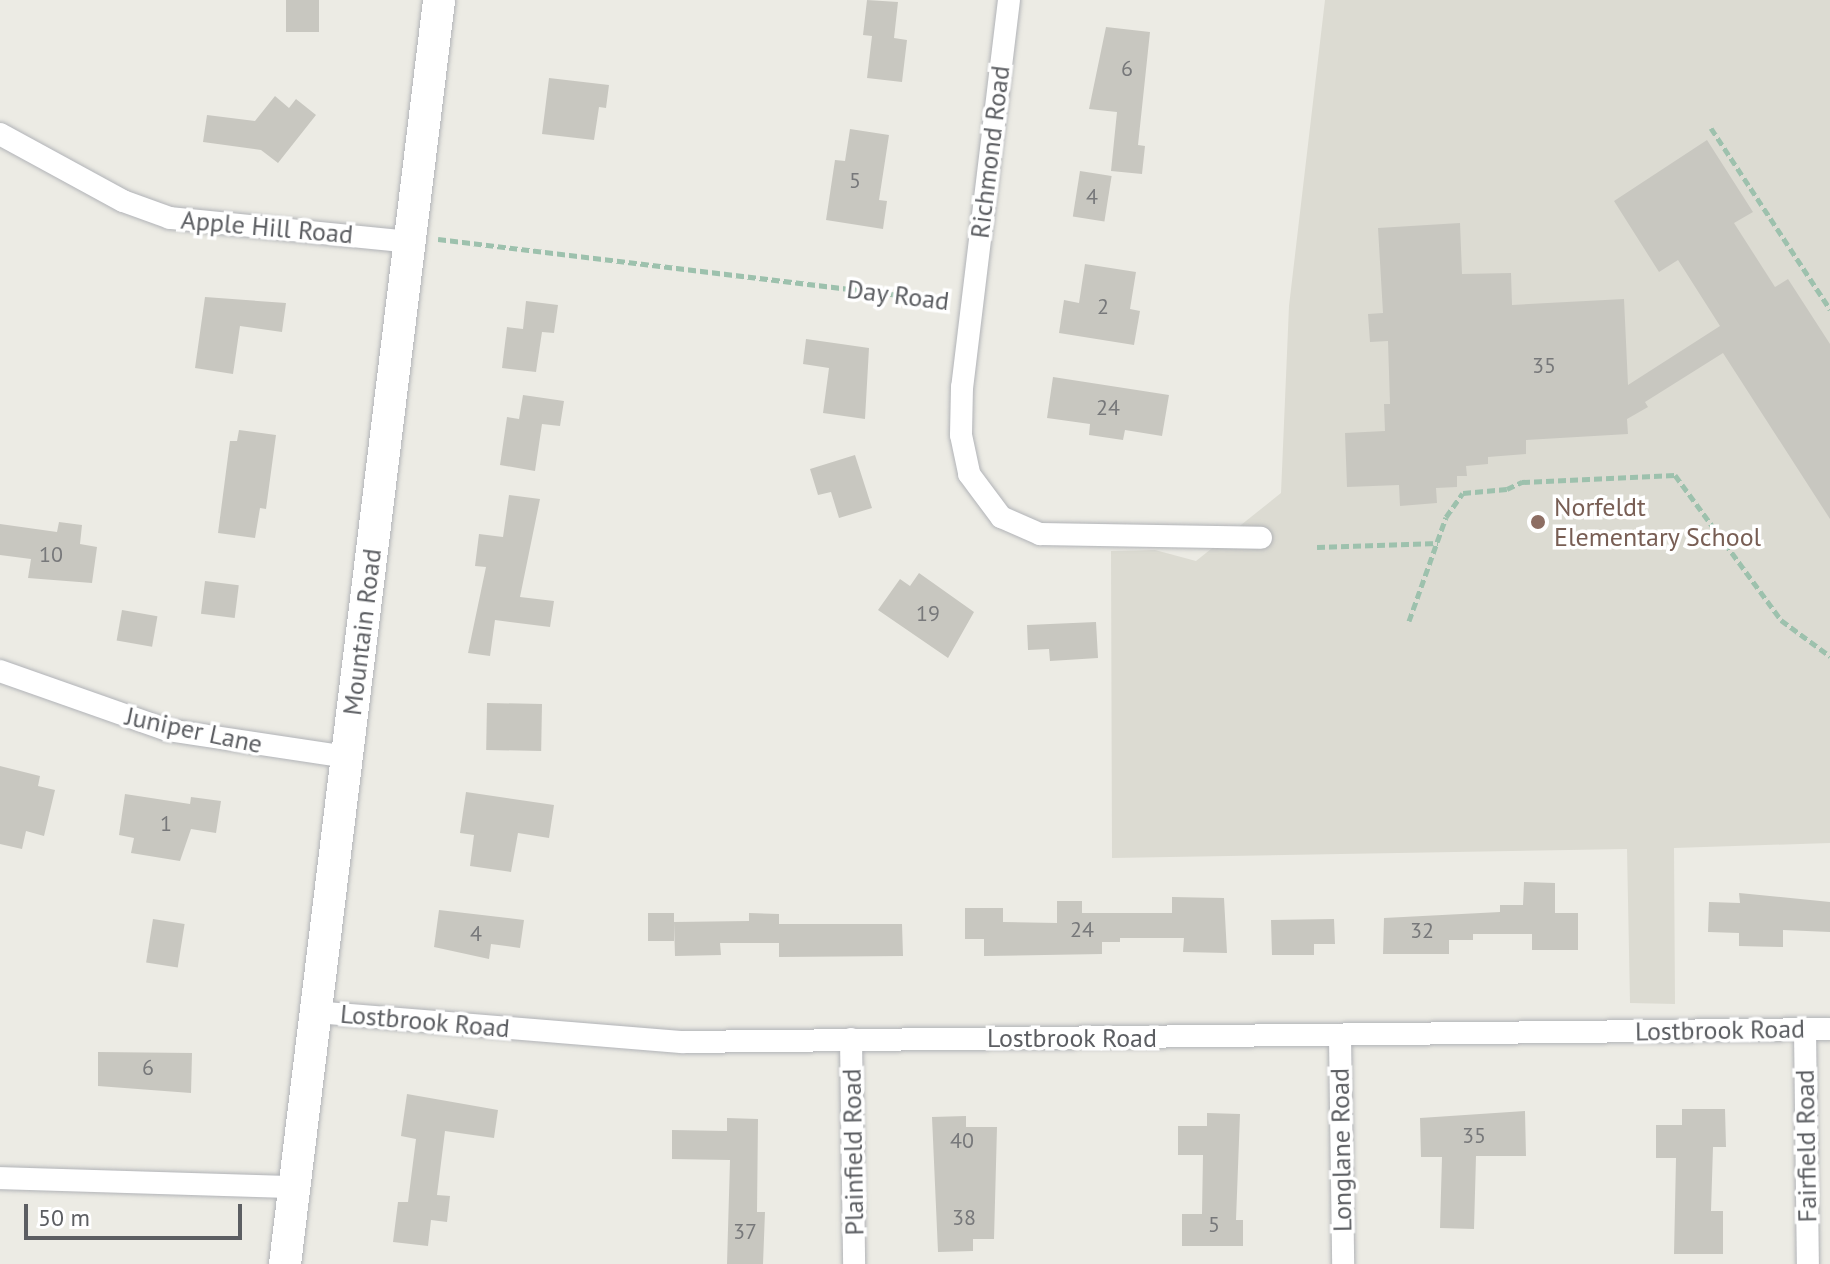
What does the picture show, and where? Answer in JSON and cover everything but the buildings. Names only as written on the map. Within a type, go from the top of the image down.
[{"type":"main road","name":"Mountain Road","points":[[285,1264],[347,757],[421,240],[439,0]]},
{"type":"street","name":"Richmond Road","points":[[971,304],[1009,0]]},
{"type":"street","name":"Apple Hill Road","points":[[0,134],[123,201],[170,218],[421,240]]},
{"type":"street","name":"Day Road","points":[[971,304],[961,435],[969,474],[1001,517],[1063,538],[1261,538]]},
{"type":"street","name":"Juniper Lane","points":[[0,671],[168,730],[347,757]]},
{"type":"street","name":"Lostbrook Road","points":[[315,1012],[682,1042],[1830,1029]]},
{"type":"street","name":"Fairfield Road","points":[[1805,1029],[1808,1264]]},
{"type":"street","name":"Longlane Road","points":[[1340,1036],[1343,1264]]},
{"type":"street","name":"Plainfield Road","points":[[851,1039],[854,1264]]},
{"type":"street","points":[[0,1178],[294,1187]]},
{"type":"path","points":[[1711,128],[1830,309]]},
{"type":"path","name":"Day Road","points":[[421,240],[971,304]]},
{"type":"path","points":[[1409,621],[1451,507],[1467,491],[1507,489],[1522,482],[1675,475],[1683,479],[1781,620],[1830,656]]},
{"type":"path","points":[[1317,547],[1438,543]]},
{"type":"shaded area","name":"Norfeldt Elementary School","points":[[1325,0],[1830,0],[1830,843],[1674,848],[1675,1004],[1630,1003],[1627,849],[1112,858],[1111,551],[1155,550],[1196,561],[1281,493],[1289,306]]},
{"type":"place","name":"Norfeldt Elementary School","points":[[1538,522]]}]
